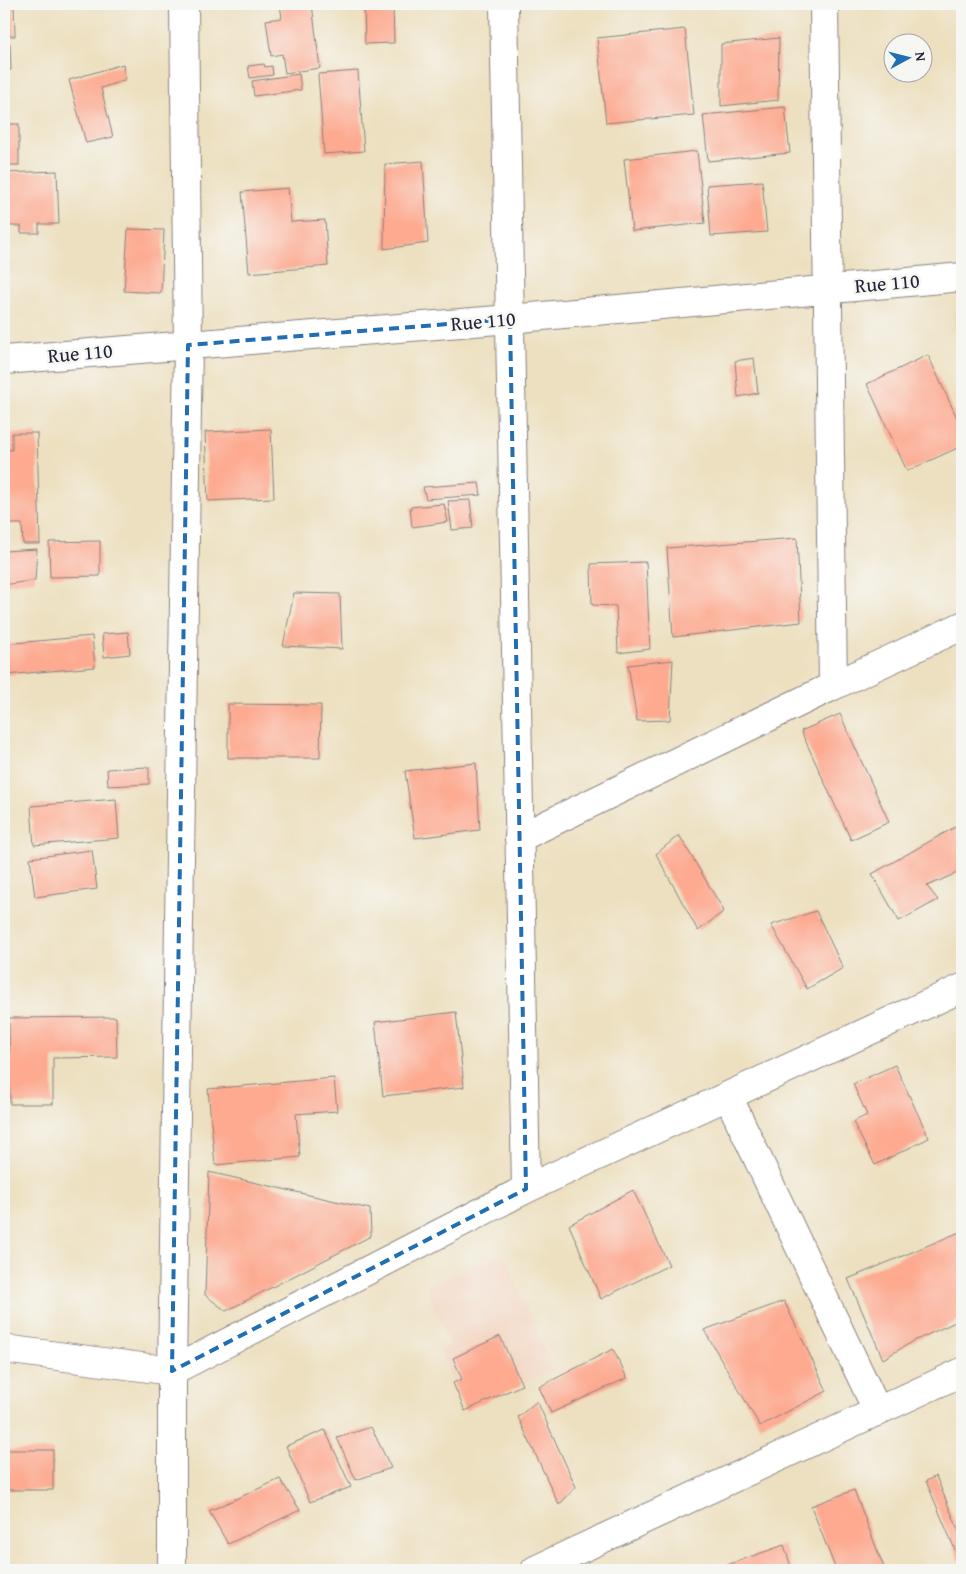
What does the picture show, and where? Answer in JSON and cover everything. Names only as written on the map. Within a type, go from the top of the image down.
[{"type":"street","points":[[172,1570],[172,1371],[188,345],[184,4]]},
{"type":"street","points":[[504,4],[526,1189]]},
{"type":"street","points":[[824,4],[833,686]]},
{"type":"street","name":"Rue 110","points":[[4,360],[510,319],[962,277]]},
{"type":"street","points":[[519,838],[833,686],[962,626]]},
{"type":"street","points":[[4,1349],[172,1371],[526,1189],[962,988]]},
{"type":"street","points":[[728,1096],[878,1412]]},
{"type":"street","points":[[535,1570],[962,1372]]},
{"type":"highlighted area","points":[[510,319],[526,1189],[172,1371],[188,345]]},
{"type":"shaded area","points":[[504,1253],[553,1370],[464,1407],[439,1350],[450,1345],[426,1286]]},
{"type":"building","points":[[4,4],[14,4],[15,36],[4,36]]},
{"type":"building","points":[[280,4],[312,4],[320,68],[285,73],[282,54],[271,56],[266,20],[282,18]]},
{"type":"building","points":[[364,4],[393,4],[394,43],[365,44]]},
{"type":"building","points":[[685,29],[694,115],[606,123],[597,38]]},
{"type":"building","points":[[779,38],[778,100],[721,106],[721,44]]},
{"type":"building","points":[[10,43],[11,70],[4,70],[4,44]]},
{"type":"building","points":[[123,64],[125,80],[101,88],[113,137],[86,143],[69,80]]},
{"type":"building","points":[[264,64],[265,67],[272,66],[273,75],[250,78],[248,66]]},
{"type":"building","points":[[358,71],[364,151],[324,154],[318,74]]},
{"type":"building","points":[[299,74],[301,90],[254,96],[252,81]]},
{"type":"building","points":[[785,107],[790,153],[708,161],[703,115]]},
{"type":"building","points":[[4,124],[19,124],[19,165],[4,165]]},
{"type":"building","points":[[697,151],[705,223],[632,231],[624,159]]},
{"type":"building","points":[[423,161],[428,243],[384,249],[385,164]]},
{"type":"building","points":[[57,171],[59,224],[39,224],[39,233],[21,233],[21,226],[9,226],[9,234],[4,234],[4,173]]},
{"type":"building","points":[[762,181],[767,232],[711,236],[707,185]]},
{"type":"building","points":[[288,188],[291,222],[325,220],[328,266],[249,273],[242,192]]},
{"type":"building","points":[[128,229],[164,230],[161,293],[124,291]]},
{"type":"building","points":[[928,355],[962,429],[962,446],[907,471],[867,384]]},
{"type":"building","points":[[754,358],[758,393],[738,397],[735,361]]},
{"type":"building","points":[[271,429],[274,498],[208,501],[205,432]]},
{"type":"building","points":[[12,433],[37,433],[40,544],[23,544],[22,524],[4,524],[4,450],[12,450]]},
{"type":"building","points":[[479,483],[481,495],[426,499],[423,487]]},
{"type":"building","points":[[470,500],[473,528],[452,530],[448,501]]},
{"type":"building","points":[[444,504],[448,522],[412,527],[410,507]]},
{"type":"building","points":[[797,538],[801,622],[673,637],[667,548]]},
{"type":"building","points":[[100,541],[100,576],[50,577],[49,542]]},
{"type":"building","points":[[37,549],[35,580],[4,585],[4,551]]},
{"type":"building","points":[[646,562],[650,649],[618,653],[616,606],[592,605],[591,564]]},
{"type":"building","points":[[294,593],[340,594],[342,649],[283,646]]},
{"type":"building","points":[[128,632],[130,654],[104,657],[102,634]]},
{"type":"building","points":[[92,636],[95,667],[6,675],[4,644]]},
{"type":"building","points":[[673,660],[670,720],[637,721],[628,665]]},
{"type":"building","points":[[228,704],[321,705],[320,758],[228,758]]},
{"type":"building","points":[[840,714],[889,822],[851,840],[801,731]]},
{"type":"building","points":[[476,763],[480,830],[415,838],[405,771]]},
{"type":"building","points":[[149,767],[149,784],[108,786],[107,769]]},
{"type":"building","points":[[116,799],[119,838],[34,845],[31,806]]},
{"type":"building","points":[[955,827],[962,843],[962,871],[927,886],[938,900],[899,921],[872,874]]},
{"type":"building","points":[[679,835],[724,911],[698,931],[656,854]]},
{"type":"building","points":[[92,850],[97,889],[35,897],[30,858]]},
{"type":"building","points":[[816,911],[843,968],[807,989],[771,925]]},
{"type":"building","points":[[456,1012],[464,1087],[383,1096],[375,1022]]},
{"type":"building","points":[[116,1017],[117,1057],[53,1058],[53,1104],[10,1104],[9,1018]]},
{"type":"building","points":[[895,1065],[929,1138],[875,1165],[853,1122],[867,1115],[853,1084]]},
{"type":"building","points":[[334,1078],[337,1111],[296,1114],[300,1157],[215,1165],[208,1089]]},
{"type":"building","points":[[209,1172],[370,1209],[371,1236],[226,1311],[205,1295]]},
{"type":"building","points":[[633,1190],[669,1265],[601,1299],[569,1225]]},
{"type":"building","points":[[962,1231],[962,1319],[914,1341],[883,1359],[848,1279]]},
{"type":"building","points":[[784,1301],[827,1391],[760,1426],[704,1330]]},
{"type":"building","points":[[500,1336],[522,1385],[465,1411],[453,1383],[462,1379],[453,1358]]},
{"type":"building","points":[[613,1349],[627,1378],[551,1413],[539,1387]]},
{"type":"building","points":[[537,1401],[576,1487],[559,1505],[518,1417]]},
{"type":"building","points":[[371,1427],[391,1468],[356,1480],[337,1438]]},
{"type":"building","points":[[325,1430],[351,1487],[310,1502],[286,1446]]},
{"type":"building","points":[[4,1450],[53,1450],[53,1490],[4,1490]]},
{"type":"building","points":[[936,1476],[962,1539],[962,1570],[947,1570],[961,1564],[926,1481]]},
{"type":"building","points":[[280,1479],[300,1510],[228,1544],[209,1511]]},
{"type":"building","points":[[854,1490],[885,1570],[836,1570],[811,1506]]},
{"type":"building","points":[[784,1545],[792,1570],[713,1570]]}]
